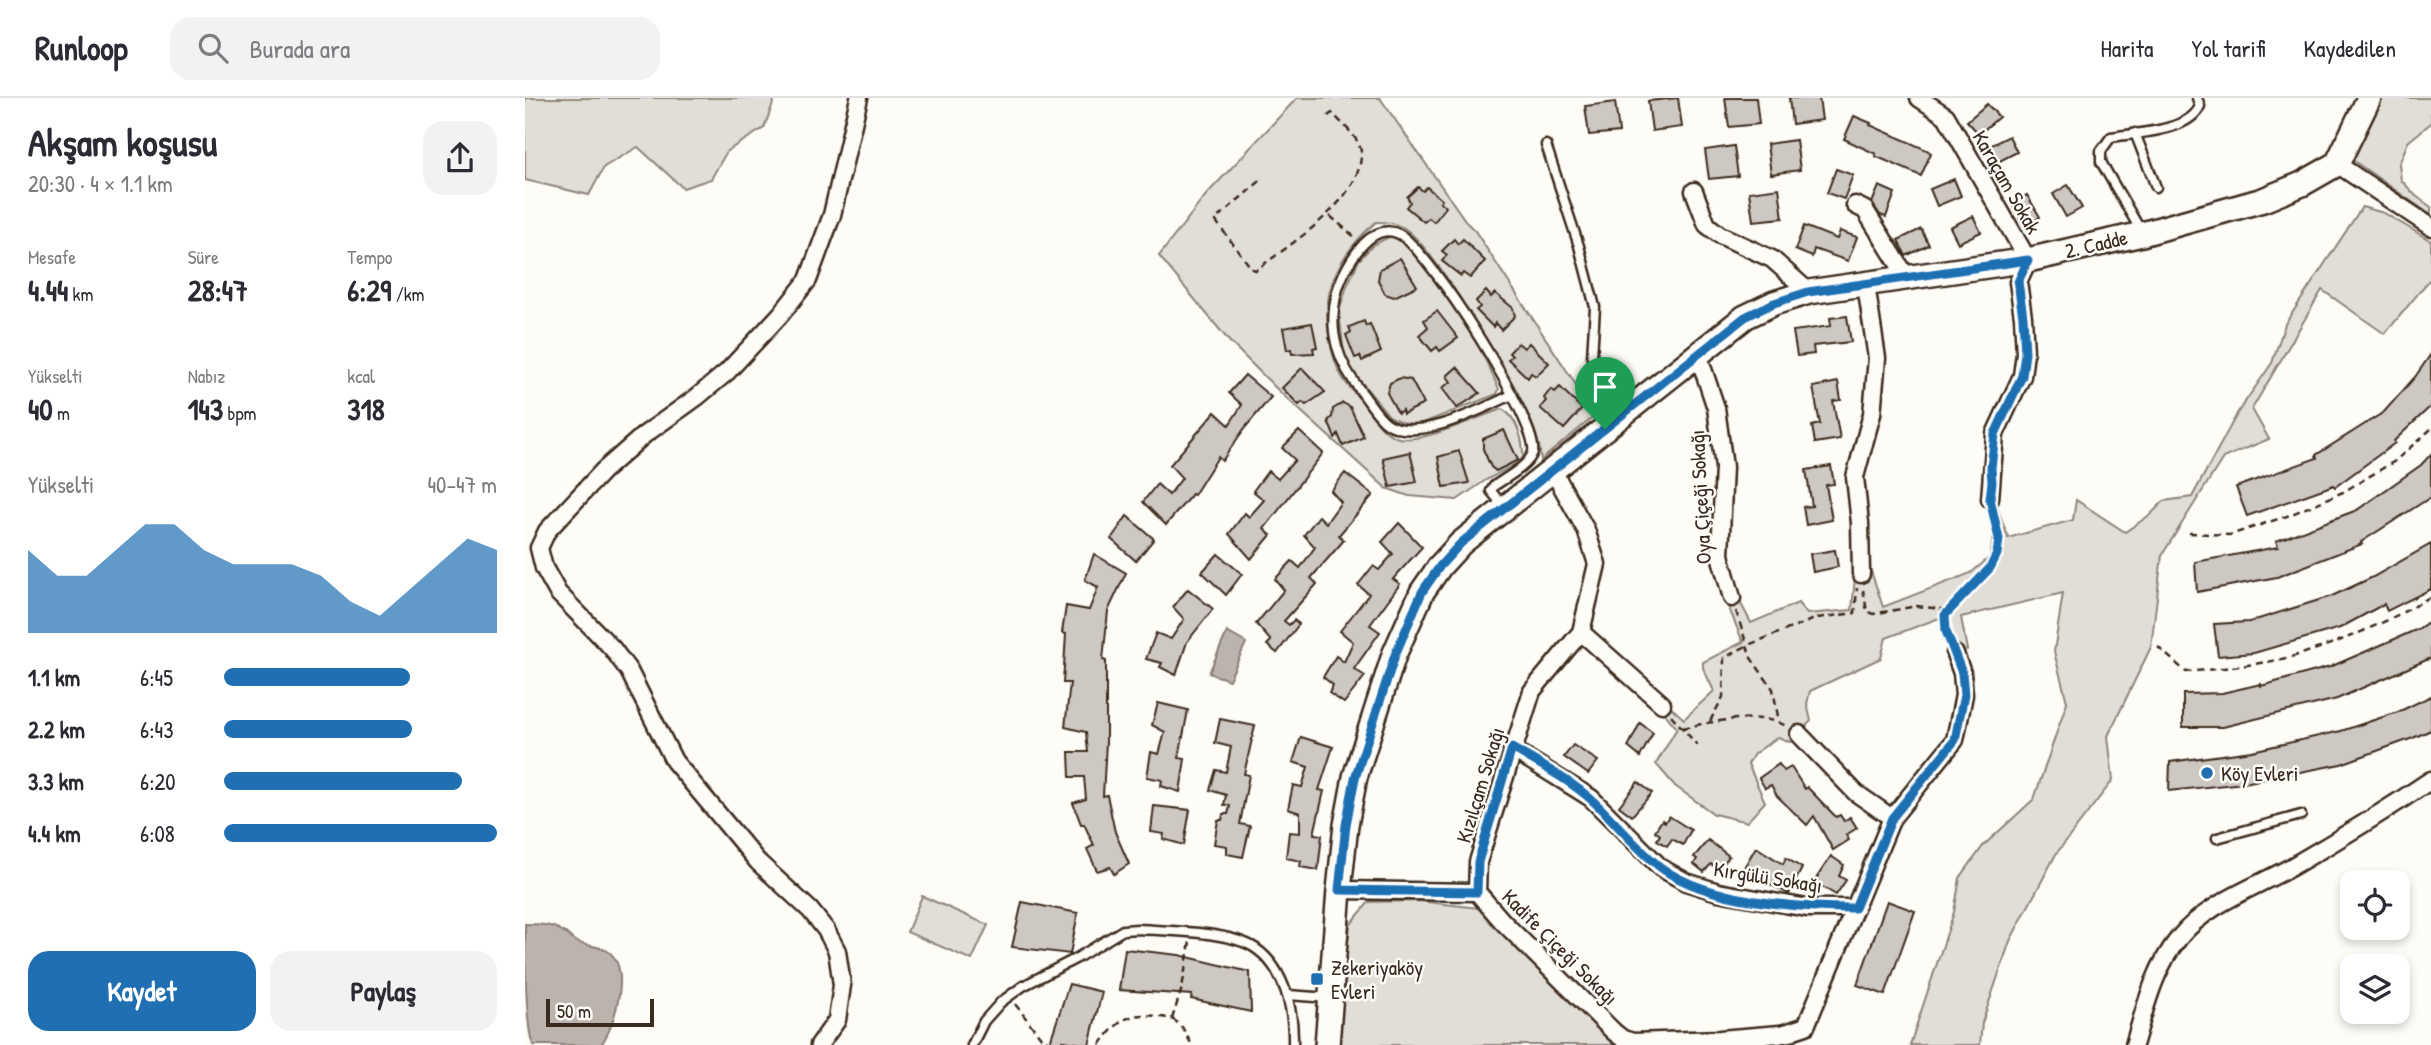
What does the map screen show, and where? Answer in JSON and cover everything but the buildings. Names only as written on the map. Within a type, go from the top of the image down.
[{"type":"street","points":[[819,1045],[837,1020],[842,985],[837,951],[826,930],[810,910],[758,862],[674,761],[629,671],[612,648],[558,593],[544,568],[540,548],[547,531],[603,471],[644,435],[727,372],[781,314],[808,280],[832,215],[859,98]]},
{"type":"street","name":"Karaçam Sokak","points":[[1919,98],[1946,116],[2028,260]]},
{"type":"street","points":[[2369,98],[2336,164],[2431,227]]},
{"type":"street","name":"2. Cadde","points":[[1327,1045],[1339,890],[1346,825],[1355,778],[1400,642],[1422,592],[1440,566],[1461,543],[1745,317],[1774,303],[1808,292],[2028,260],[2142,234],[2263,200],[2302,184],[2336,164]]},
{"type":"street","points":[[1694,191],[1707,225],[1720,235],[1772,259],[1808,292]]},
{"type":"street","points":[[1855,205],[1865,210],[1908,279]]},
{"type":"street","points":[[1990,499],[1995,434],[2022,376],[2025,353],[2018,282],[2028,260]]},
{"type":"street","points":[[1861,574],[1860,523],[1855,477],[1872,414],[1877,358],[1866,285]]},
{"type":"street","name":"Oya Çiçeği Sokağı","points":[[1698,354],[1716,408],[1724,467],[1720,555],[1732,598]]},
{"type":"street","name":"Kızılçam Sokağı","points":[[1477,892],[1478,862],[1532,691],[1581,632],[1597,564],[1586,530],[1552,470]]},
{"type":"street","points":[[1581,632],[1662,704]]},
{"type":"street","points":[[1722,1045],[1784,1039],[1806,1026],[1892,818],[1955,740],[1964,695],[1962,673],[1955,654]]},
{"type":"street","points":[[1799,734],[1856,793],[1892,818]]},
{"type":"street","name":"Kırgülü Sokağı","points":[[1512,748],[1591,798],[1661,868],[1686,882],[1717,892],[1807,908],[1855,908]]},
{"type":"street","points":[[2134,1045],[2160,967],[2179,937],[2205,913],[2291,867],[2431,780]]},
{"type":"street","name":"Kadife Çiçeği Sokağı","points":[[1339,890],[1477,892],[1549,968],[1623,1039],[1633,1042],[1784,1039]]},
{"type":"lane","points":[[2142,234],[2101,162],[2101,151],[2111,137],[2171,128],[2187,120],[2197,114],[2200,106],[2197,98]]},
{"type":"lane","points":[[2135,133],[2156,187]]},
{"type":"lane","points":[[1546,145],[1579,246],[1595,307],[1592,357],[1594,391],[1605,429]]},
{"type":"lane","points":[[1505,507],[1491,491],[1526,462],[1532,454],[1533,444],[1511,395],[1441,278],[1411,243],[1398,233],[1384,230],[1376,233],[1346,267],[1333,311],[1333,332],[1347,374],[1387,424],[1410,430],[1430,428],[1511,395]]},
{"type":"lane","points":[[2217,838],[2301,815]]},
{"type":"lane","points":[[972,1045],[984,1020],[1009,996],[1123,930],[1137,929],[1229,938],[1254,947],[1275,969],[1288,995],[1293,1045]]},
{"type":"lane","points":[[1288,995],[1332,998]]},
{"type":"path","points":[[1260,181],[1215,220],[1252,269],[1256,270],[1329,215],[1351,185],[1361,152],[1357,141],[1332,113],[1324,119]]},
{"type":"path","points":[[1329,215],[1365,244]]},
{"type":"path","points":[[2189,533],[2230,535],[2287,516],[2343,492],[2395,461],[2431,429]]},
{"type":"path","points":[[1945,615],[1990,568],[1997,554],[1999,539],[1990,499]]},
{"type":"path","points":[[1710,721],[1723,697],[1724,658],[1748,645],[1817,618],[1855,613],[1857,586],[1861,574]]},
{"type":"path","points":[[1861,574],[1867,611]]},
{"type":"path","points":[[2158,647],[2186,673],[2242,666],[2298,655],[2375,625],[2431,596]]},
{"type":"path","points":[[1732,598],[1758,671],[1773,689],[1779,722]]},
{"type":"path","points":[[1856,604],[1873,614],[1917,606],[1941,609],[1955,654]]},
{"type":"path","points":[[1662,704],[1697,745]]},
{"type":"path","points":[[1683,728],[1710,721],[1779,722],[1799,734]]},
{"type":"path","points":[[1173,1019],[1189,956],[1191,933]]},
{"type":"path","points":[[1009,996],[1042,1039],[1058,1045]]},
{"type":"path","points":[[1100,1045],[1121,1020],[1137,1015],[1173,1019],[1181,1025],[1192,1045]]},
{"type":"shaded area","points":[[525,98],[775,98],[764,128],[727,151],[711,179],[683,188],[638,147],[604,167],[589,195],[525,180]]},
{"type":"shaded area","points":[[1297,98],[1380,98],[1475,231],[1596,415],[1541,460],[1532,424],[1510,380],[1433,259],[1416,238],[1402,227],[1376,222],[1342,261],[1330,290],[1327,306],[1331,345],[1337,366],[1351,390],[1380,425],[1399,438],[1422,437],[1502,409],[1508,413],[1516,424],[1521,439],[1523,460],[1457,500],[1409,496],[1386,488],[1282,394],[1229,341],[1159,256],[1206,195]]},
{"type":"shaded area","points":[[2380,98],[2431,98],[2431,123],[2408,142],[2399,164],[2401,180],[2431,207],[2431,215],[2351,159]]},
{"type":"shaded area","points":[[2362,207],[2384,213],[2431,241],[2431,278],[2385,334],[2322,290],[2252,409],[2269,439],[2223,458],[2162,555],[2151,647],[2108,736],[2113,780],[2056,854],[2010,941],[1982,1023],[1980,1045],[1910,1045],[1954,912],[1960,878],[1983,846],[2034,799],[2067,702],[2054,652],[2063,593],[1961,617],[1967,650],[1950,655],[1939,618],[1886,638],[1881,658],[1810,691],[1807,704],[1811,721],[1790,742],[1778,737],[1754,754],[1748,764],[1765,802],[1747,822],[1714,814],[1675,786],[1656,764],[1677,728],[1659,707],[1665,702],[1684,719],[1714,691],[1703,668],[1703,662],[1743,642],[1726,601],[1737,596],[1751,623],[1798,603],[1807,614],[1852,610],[1855,576],[1871,571],[1883,607],[1971,573],[1990,557],[1994,531],[1986,499],[1994,498],[2008,538],[2073,520],[2076,500],[2125,532],[2164,501],[2192,497],[2238,412],[2272,363],[2285,324]]},
{"type":"shaded area","points":[[1395,237],[1411,248],[1476,340],[1499,389],[1497,394],[1418,425],[1401,422],[1389,416],[1349,367],[1344,353],[1339,312],[1347,286],[1359,260],[1373,245]]},
{"type":"shaded area","points":[[1227,632],[1246,643],[1229,680],[1209,673]]},
{"type":"shaded area","points":[[922,896],[988,925],[972,960],[907,932]]},
{"type":"shaded area","points":[[1418,901],[1479,908],[1614,1045],[1339,1045],[1350,925],[1369,902]]},
{"type":"shaded area","points":[[525,924],[553,927],[579,943],[606,950],[614,958],[619,969],[619,996],[616,1011],[601,1045],[533,1045],[527,1005]]},
{"type":"place","name":"Köy Evleri","points":[[2207,773]]},
{"type":"place","name":"Zekeriyaköy Evleri","points":[[1317,979]]},
{"type":"route","points":[[2028,260],[2018,282],[2025,353],[2022,376],[1995,434],[1991,468],[1990,499],[1999,539],[1997,554],[1990,568],[1945,615],[1946,631],[1962,673],[1964,695],[1955,740],[1892,818],[1855,908],[1807,908],[1717,892],[1686,882],[1661,868],[1591,798],[1512,748],[1478,862],[1477,892],[1339,890],[1346,825],[1355,778],[1395,655],[1422,592],[1440,566],[1461,543],[1605,429],[1745,317],[1774,303],[1808,292],[2028,260]]}]
